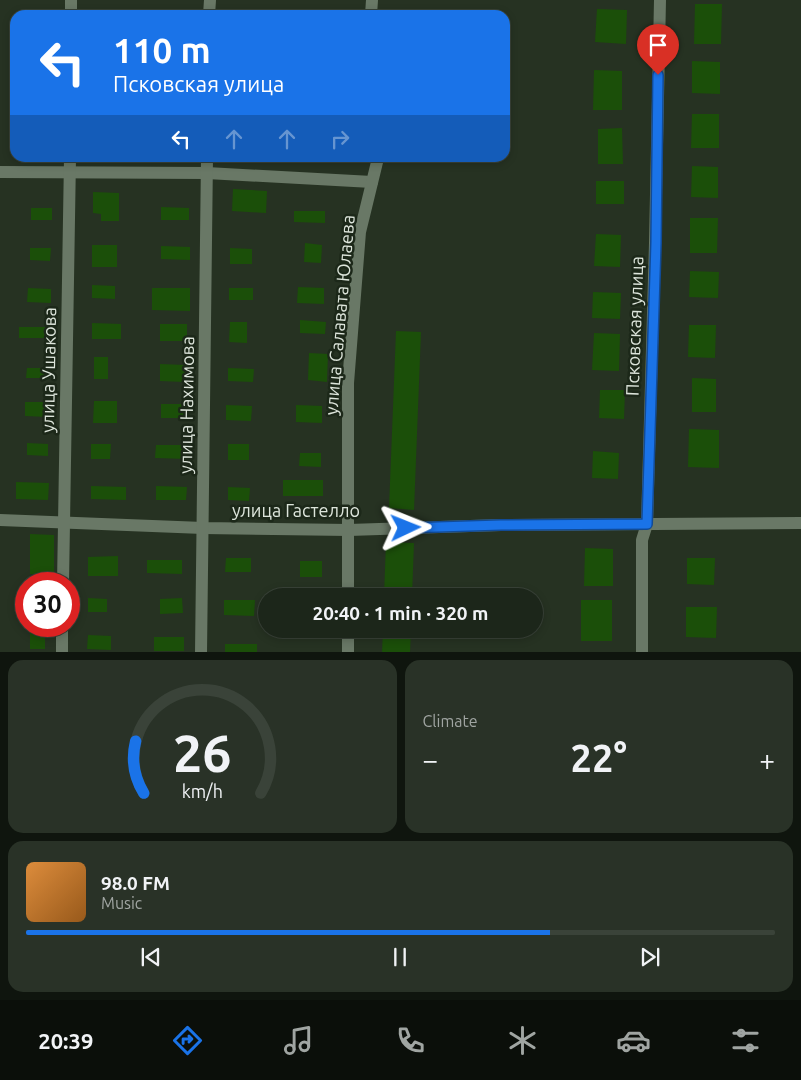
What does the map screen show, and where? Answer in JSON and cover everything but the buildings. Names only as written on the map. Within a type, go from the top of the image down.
[{"type":"street","name":"Псковская улица","points":[[642,652],[642,540],[647,524],[656,243],[660,0]]},
{"type":"street","name":"улица Ушакова","points":[[63,572],[70,162]]},
{"type":"street","name":"улица Нахимова","points":[[201,652],[207,162]]},
{"type":"street","name":"улица Салавата Юлаева","points":[[348,588],[348,383],[360,232],[377,162]]},
{"type":"street","points":[[0,172],[207,172],[372,182]]},
{"type":"street","name":"улица Гастелло","points":[[0,520],[203,528],[348,530],[501,525],[801,523]]},
{"type":"street","points":[[62,637],[62,652]]},
{"type":"street","points":[[348,638],[348,652]]},
{"type":"route","points":[[406,528],[647,524],[656,243],[658,75]]}]
